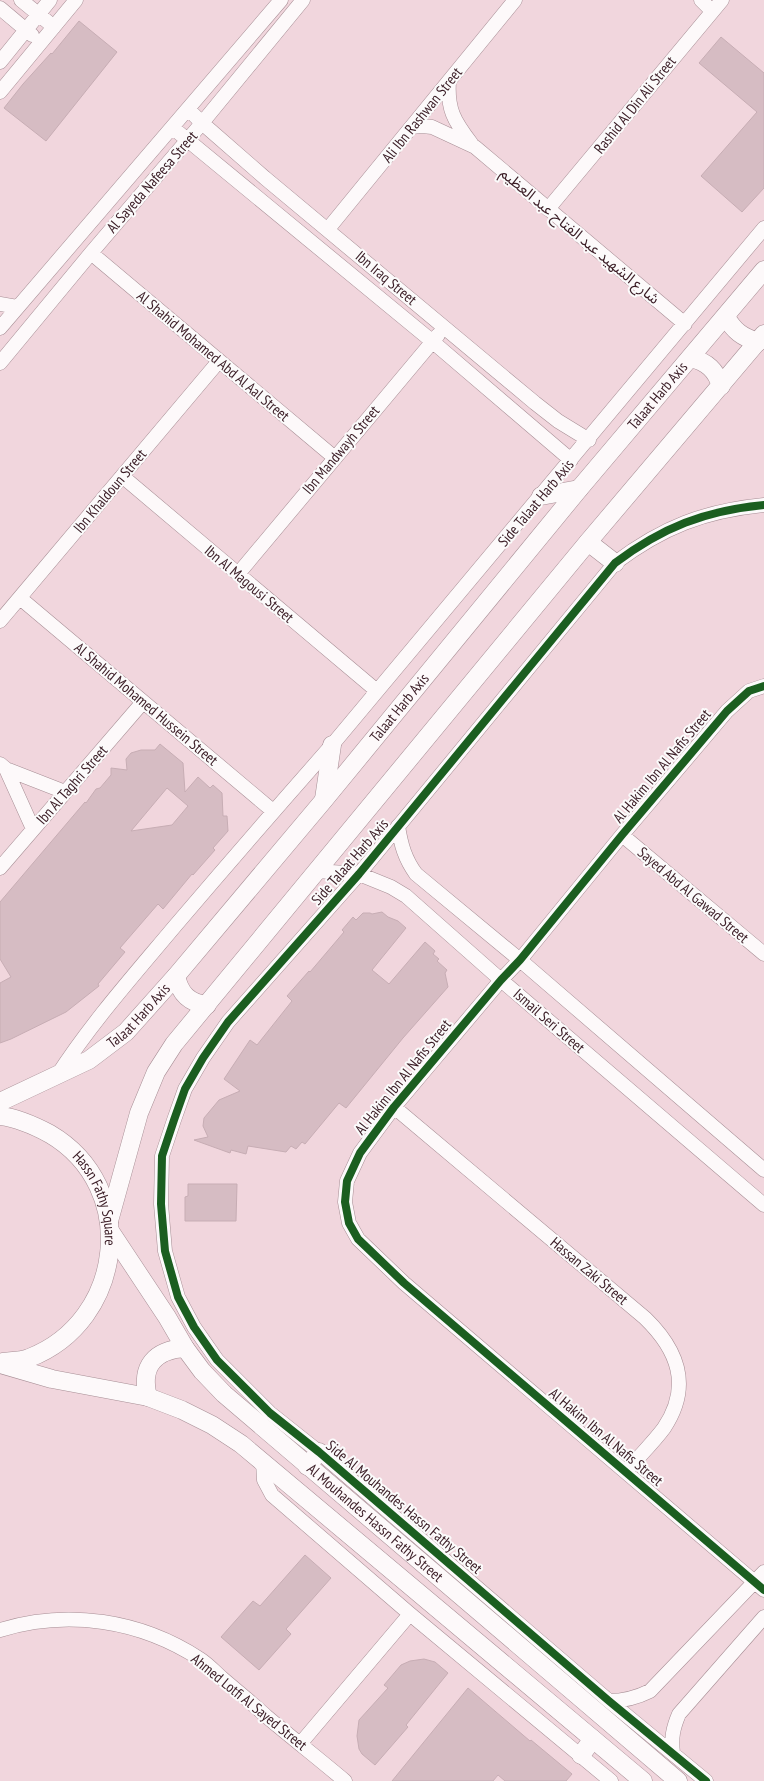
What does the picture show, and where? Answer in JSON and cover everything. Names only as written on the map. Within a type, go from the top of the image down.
[{"type":"main road","name":"Talaat Harb Axis","points":[[0,1102],[89,1060],[126,1032],[176,976],[324,800],[579,489],[764,270]]},
{"type":"main road","points":[[726,317],[735,331],[746,338],[761,338]]},
{"type":"main road","points":[[110,1226],[140,1113],[156,1072],[174,1044],[588,542],[761,338]]},
{"type":"main road","points":[[690,358],[699,360],[713,370],[721,386]]},
{"type":"main road","points":[[541,496],[579,489]]},
{"type":"main road","points":[[588,542],[615,563]]},
{"type":"main road","points":[[324,800],[332,745]]},
{"type":"main road","points":[[176,976],[183,994],[198,1004],[207,1005]]},
{"type":"main road","name":"Hassn Fathy Square","points":[[0,1116],[34,1125],[61,1141],[84,1163],[100,1191],[110,1226],[108,1263],[99,1294],[81,1322],[57,1344],[28,1358],[0,1363]]},
{"type":"main road","name":"Al Mouhandes Hassn Fathy Street","points":[[110,1226],[185,1348],[202,1371],[224,1394],[307,1466],[472,1593],[678,1781]]},
{"type":"main road","points":[[148,1397],[145,1385],[148,1370],[156,1357],[170,1349],[185,1348]]},
{"type":"main road","name":"Al Mouhandes Hassn Fathy Street","points":[[0,1363],[52,1379],[148,1397],[182,1410],[212,1425],[262,1460],[642,1781]]},
{"type":"main road","points":[[307,1466],[318,1452]]},
{"type":"main road","points":[[581,1756],[593,1739]]},
{"type":"street","points":[[21,0],[54,27]]},
{"type":"street","points":[[0,62],[50,0]]},
{"type":"street","points":[[0,92],[76,0]]},
{"type":"street","name":"Al Sayeda Nafeesa Street","points":[[0,328],[189,110],[281,0]]},
{"type":"street","name":"Al Sayeda Nafeesa Street","points":[[0,363],[91,253],[202,124],[303,0]]},
{"type":"street","name":"Ali Ibn Rashwan Street","points":[[328,229],[515,0]]},
{"type":"street","points":[[701,0],[712,11]]},
{"type":"street","name":"Rashid Al Din Ali Street","points":[[548,209],[722,0]]},
{"type":"street","points":[[0,8],[41,42]]},
{"type":"street","name":"شارع الشهيد عبد الفتاح عبد العظيم","points":[[449,81],[448,98],[450,108],[457,125],[475,147],[685,324]]},
{"type":"street","name":"Ibn Iraq Street","points":[[189,110],[202,124],[558,421],[589,440]]},
{"type":"street","name":"شارع الشهيد عبد الفتاح عبد العظيم","points":[[411,127],[432,127],[475,147]]},
{"type":"street","name":"Ibn Iraq Street","points":[[173,128],[433,342],[571,460]]},
{"type":"street","name":"Side Talaat Harb Axis","points":[[58,1076],[78,1043],[102,1012],[273,811],[332,745],[589,440],[764,228]]},
{"type":"street","name":"Al Shahid Mohamed Abd Al Aal Street","points":[[91,253],[335,458]]},
{"type":"street","points":[[0,304],[17,307]]},
{"type":"street","name":"Ibn Mandwayh Street","points":[[238,574],[445,327]]},
{"type":"street","name":"Ibn Khaldoun Street","points":[[0,621],[219,361]]},
{"type":"street","name":"Ibn Al Magousi Street","points":[[122,476],[376,691]]},
{"type":"street","name":"Side Talaat Harb Axis","points":[[161,1204],[162,1156],[186,1089],[203,1058],[228,1022],[359,874],[615,563],[638,546],[690,519],[716,512],[764,505]]},
{"type":"street","name":"Al Shahid Mohamed Hussein Street","points":[[20,598],[273,811]]},
{"type":"street","name":"Al Hakim Ibn Al Nafis Street","points":[[761,1581],[626,1472],[404,1283],[358,1239],[350,1223],[345,1202],[347,1181],[360,1153],[394,1107],[520,960],[622,835],[732,706],[750,691],[764,686]]},
{"type":"street","name":"Ibn Al Taghri Street","points":[[0,868],[143,702]]},
{"type":"street","points":[[3,767],[66,792]]},
{"type":"street","points":[[3,767],[34,829]]},
{"type":"street","name":"Ismail Seri Street","points":[[398,826],[407,862],[416,874],[520,960],[764,1170]]},
{"type":"street","name":"Sayed Abd Al Gawad Street","points":[[622,835],[764,954]]},
{"type":"street","name":"Ismail Seri Street","points":[[317,871],[359,874],[391,887],[406,896],[501,980],[764,1205]]},
{"type":"street","name":"Hassan Zaki Street","points":[[394,1107],[645,1318],[671,1349],[677,1367],[679,1389],[675,1406],[664,1427],[626,1472]]},
{"type":"street","name":"Side Al Mouhandes Hassn Fathy Street","points":[[161,1204],[165,1251],[178,1297],[194,1327],[217,1360],[270,1413],[318,1452],[472,1593],[609,1701],[706,1781]]},
{"type":"street","points":[[262,1460],[264,1480],[272,1495],[410,1614],[611,1781]]},
{"type":"street","points":[[609,1701],[624,1701],[638,1698],[650,1691],[761,1581]]},
{"type":"street","points":[[300,1744],[410,1614]]},
{"type":"street","points":[[673,1753],[671,1739],[679,1714],[764,1617]]},
{"type":"street","name":"Ahmed Lotfi Al Sayed Street","points":[[0,1630],[23,1623],[67,1618],[101,1621],[140,1630],[172,1643],[201,1660],[346,1781]]},
{"type":"building","points":[[79,21],[117,52],[46,141],[4,108]]},
{"type":"building","points":[[721,37],[764,73],[764,188],[742,212],[701,176],[757,112],[699,63]]},
{"type":"building","points":[[160,744],[183,763],[185,792],[198,777],[210,788],[213,785],[222,793],[223,816],[227,816],[228,831],[213,848],[215,850],[163,909],[158,904],[120,948],[125,952],[98,984],[99,986],[66,1012],[0,1043],[0,983],[11,977],[0,959],[0,902],[96,789],[100,788],[111,775],[111,768],[127,770],[126,759],[131,753],[141,750],[155,750]],"holes":[[[167,788],[188,806],[172,825],[131,831]]]},
{"type":"building","points":[[382,912],[406,928],[372,970],[389,984],[425,942],[435,951],[433,954],[439,959],[437,961],[447,970],[445,973],[448,987],[403,1038],[346,1108],[339,1103],[305,1144],[302,1142],[296,1149],[291,1146],[286,1152],[248,1146],[246,1154],[231,1150],[230,1153],[194,1140],[208,1137],[203,1126],[204,1118],[219,1100],[240,1091],[224,1079],[250,1040],[257,1045],[292,1001],[287,996],[344,932],[342,930],[353,917],[356,920],[363,913]]},
{"type":"building","points":[[188,1184],[237,1184],[236,1221],[185,1221],[185,1197],[188,1196]]},
{"type":"building","points":[[305,1555],[331,1578],[286,1629],[291,1634],[259,1670],[221,1637],[253,1601],[260,1606]]},
{"type":"building","points":[[424,1659],[435,1662],[448,1673],[406,1725],[408,1727],[375,1765],[359,1749],[357,1736],[359,1720],[388,1688],[384,1685],[401,1665],[410,1661]]},
{"type":"building","points":[[468,1688],[572,1774],[566,1781],[505,1781],[498,1775],[493,1781],[392,1781]]},
{"type":"cycle path","points":[[706,1781],[609,1701],[319,1452],[270,1413],[217,1360],[194,1327],[178,1297],[165,1251],[161,1204],[162,1156],[185,1089],[203,1058],[228,1022],[359,874],[615,563],[667,530],[703,516],[764,505]]},
{"type":"cycle path","points":[[764,686],[749,691],[727,711],[520,960],[394,1107],[360,1153],[347,1181],[345,1202],[349,1223],[358,1239],[404,1283],[764,1590]]}]
